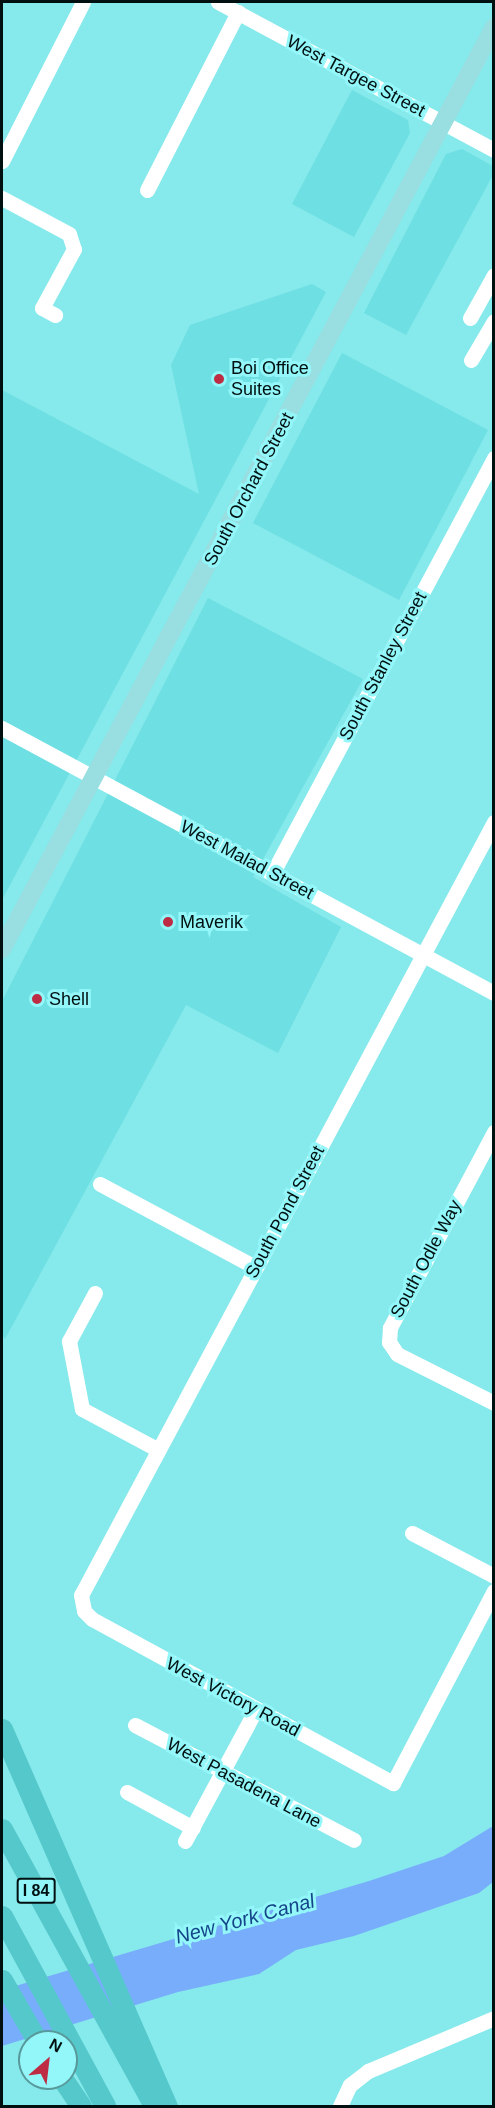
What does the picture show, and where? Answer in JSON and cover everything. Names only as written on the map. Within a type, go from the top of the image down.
[{"type":"highway","points":[[2,1729],[132,2020],[167,2106]]},
{"type":"highway","name":"I 84","points":[[2,1830],[154,2106]]},
{"type":"highway","name":"I 84","points":[[2,1916],[105,2106]]},
{"type":"highway","points":[[2,1980],[31,2030]]},
{"type":"highway","points":[[70,2090],[81,2106]]},
{"type":"main road","name":"South Orchard Street","points":[[2,949],[96,779],[494,27]]},
{"type":"street","points":[[2,161],[84,2]]},
{"type":"street","name":"West Targee Street","points":[[218,2],[494,150]]},
{"type":"street","points":[[147,190],[238,12]]},
{"type":"street","points":[[2,198],[69,234],[74,249],[42,309],[55,315]]},
{"type":"street","points":[[470,318],[494,275]]},
{"type":"street","points":[[471,360],[494,321]]},
{"type":"street","name":"South Stanley Street","points":[[272,874],[494,458]]},
{"type":"street","name":"West Malad Street","points":[[2,728],[494,993]]},
{"type":"street","name":"South Pond Street","points":[[81,1602],[83,1586],[494,822]]},
{"type":"street","name":"South Odle Way","points":[[494,1132],[390,1328],[389,1342],[397,1354],[494,1403]]},
{"type":"street","points":[[100,1184],[255,1268]]},
{"type":"street","points":[[95,1293],[69,1341],[82,1409],[157,1449]]},
{"type":"street","points":[[412,1533],[494,1576]]},
{"type":"street","name":"West Victory Road","points":[[81,1602],[92,1619],[393,1783],[494,1592]]},
{"type":"street","points":[[127,1792],[189,1835],[256,1709]]},
{"type":"street","name":"West Pasadena Lane","points":[[135,1725],[354,1840]]},
{"type":"street","points":[[340,2105],[350,2085],[368,2071],[494,2018]]},
{"type":"shaded area","points":[[352,90],[408,120],[410,133],[354,237],[292,204]]},
{"type":"shaded area","points":[[462,149],[493,166],[493,175],[406,335],[364,313],[446,154]]},
{"type":"shaded area","points":[[312,284],[326,292],[2,900],[2,390],[199,494],[171,365],[190,325]]},
{"type":"shaded area","points":[[342,353],[488,430],[399,600],[253,523]]},
{"type":"shaded area","points":[[208,598],[363,679],[253,877],[341,927],[278,1053],[186,1005],[5,1339],[2,1335],[2,1001]]},
{"type":"water","name":"New York Canal","points":[[493,1826],[493,1882],[479,1893],[354,1936],[296,1950],[259,1974],[178,1992],[54,2030],[18,2030],[18,2041],[2,2046],[2,1990],[369,1881],[444,1856]]},
{"type":"place","name":"Boi Office Suites","points":[[219,379]]},
{"type":"place","name":"Maverik","points":[[168,922]]},
{"type":"place","name":"Shell","points":[[37,999]]}]
